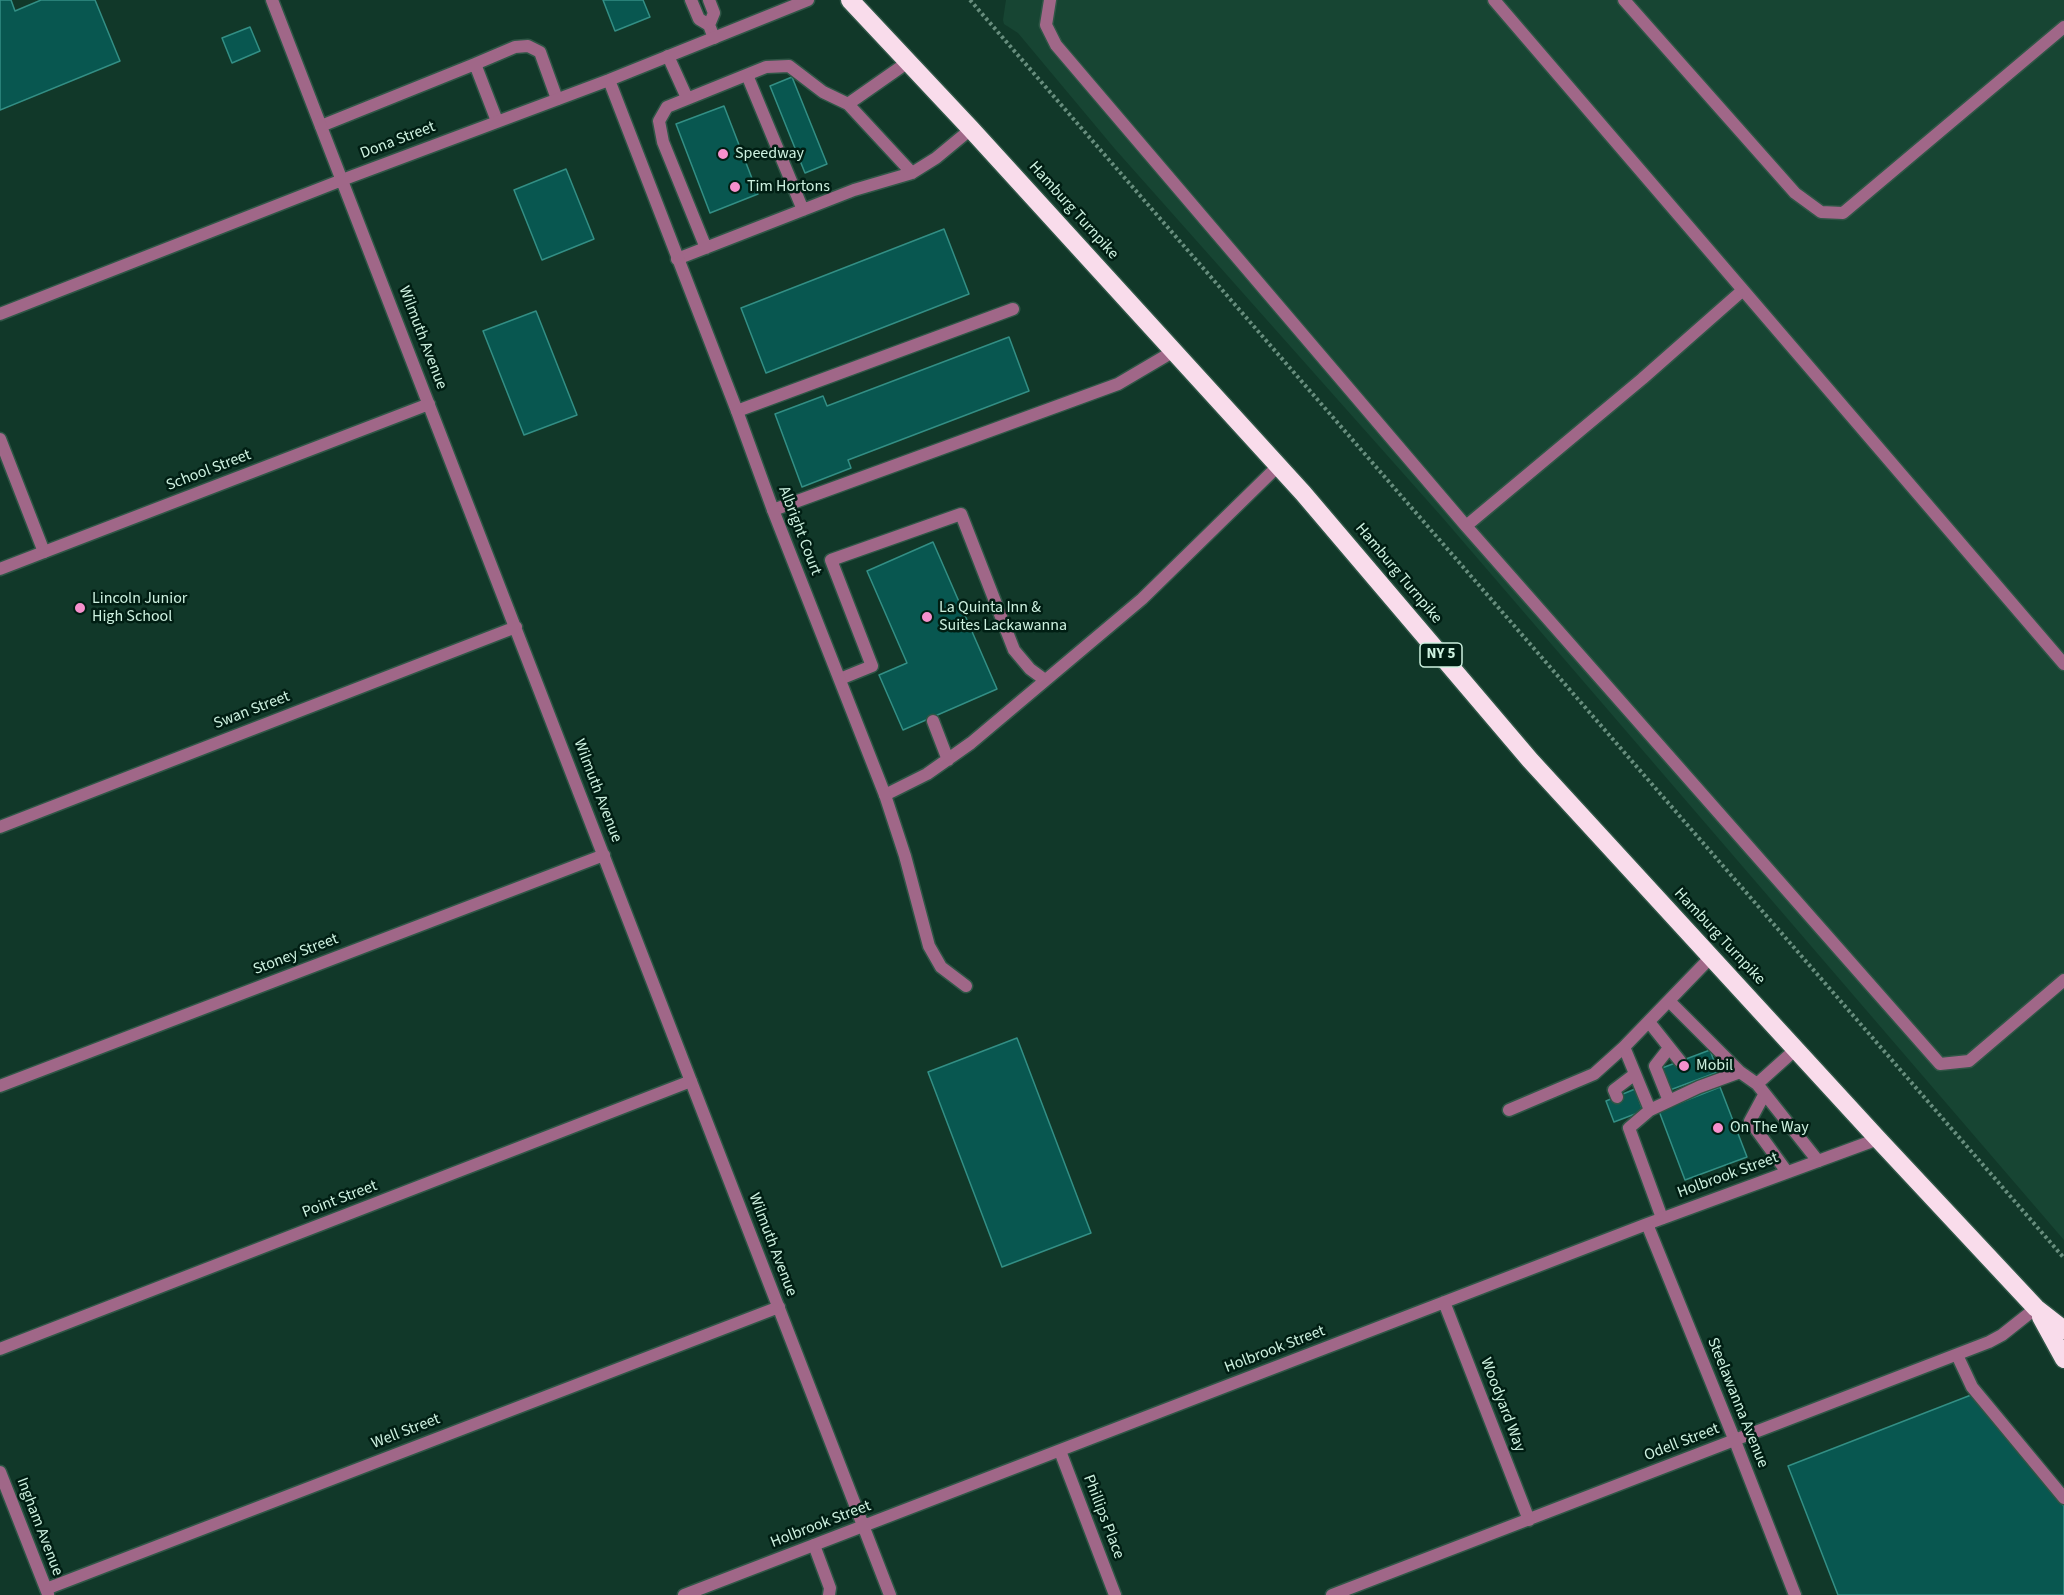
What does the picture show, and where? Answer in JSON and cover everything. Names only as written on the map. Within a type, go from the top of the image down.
[{"type":"highway","name":"Hamburg Turnpike","points":[[850,0],[971,129],[1278,466],[1530,760],[2036,1308]]},
{"type":"highway","name":"NY 5","points":[[2036,1308],[2064,1330]]},
{"type":"highway","name":"NY 5","points":[[2036,1308],[2064,1359]]},
{"type":"street","name":"Wilmuth Avenue","points":[[272,0],[890,1595]]},
{"type":"street","points":[[691,0],[699,20],[709,25],[714,38]]},
{"type":"street","points":[[709,0],[714,13],[709,25]]},
{"type":"street","name":"Dona Street","points":[[0,314],[342,180],[609,80],[808,0]]},
{"type":"street","points":[[1050,0],[1046,25],[1056,45],[1466,526],[1940,1064],[1969,1061],[2064,980]]},
{"type":"street","points":[[1494,0],[2064,664]]},
{"type":"street","points":[[1624,0],[1795,193],[1821,212],[1843,213],[2064,27]]},
{"type":"street","points":[[321,126],[515,47],[528,46],[540,52],[557,99]]},
{"type":"street","points":[[668,56],[687,98]]},
{"type":"street","points":[[848,104],[908,62]]},
{"type":"street","points":[[475,64],[497,122]]},
{"type":"street","points":[[706,248],[663,142],[659,121],[667,107],[766,67],[789,66],[823,92],[848,104],[912,173]]},
{"type":"street","points":[[747,75],[803,210]]},
{"type":"street","name":"Albright Court","points":[[609,80],[773,510],[885,795],[905,856],[929,946],[941,967],[966,986]]},
{"type":"street","points":[[677,259],[854,190],[912,173],[936,158],[971,129]]},
{"type":"street","points":[[1466,526],[1633,387],[1743,290]]},
{"type":"street","points":[[737,411],[1013,309]]},
{"type":"street","points":[[773,510],[1118,384],[1174,351]]},
{"type":"street","name":"School Street","points":[[0,569],[429,404]]},
{"type":"street","points":[[0,439],[44,552]]},
{"type":"street","points":[[885,795],[927,774],[971,743],[1142,599],[1278,466]]},
{"type":"street","points":[[840,679],[872,666],[831,560],[961,514],[1014,650],[1030,669],[1045,680]]},
{"type":"street","name":"Swan Street","points":[[0,827],[516,627]]},
{"type":"street","points":[[933,722],[948,760]]},
{"type":"street","name":"Stoney Street","points":[[0,1086],[604,855]]},
{"type":"street","points":[[1509,1110],[1594,1074],[1649,1022],[1711,957]]},
{"type":"street","points":[[1669,1000],[1760,1090],[1818,1161]]},
{"type":"street","points":[[1649,1022],[1680,1061]]},
{"type":"street","points":[[1624,1047],[1650,1110]]},
{"type":"street","points":[[1669,1048],[1655,1066],[1669,1101]]},
{"type":"street","points":[[1787,1172],[1750,1121],[1760,1090],[1796,1049]]},
{"type":"street","points":[[1662,1218],[1627,1123],[1697,1084],[1740,1072]]},
{"type":"street","points":[[1617,1097],[1614,1090],[1635,1074]]},
{"type":"street","name":"Point Street","points":[[0,1349],[691,1081]]},
{"type":"street","name":"Holbrook Street","points":[[684,1595],[701,1592],[814,1545],[1662,1218],[1878,1139]]},
{"type":"street","name":"Steelawanna Avenue","points":[[1647,1224],[1795,1595]]},
{"type":"street","name":"Woodyard Way","points":[[1444,1302],[1529,1520]]},
{"type":"street","name":"Well Street","points":[[47,1592],[778,1307]]},
{"type":"street","name":"Odell Street","points":[[1337,1594],[1957,1355],[2002,1335],[2036,1308]]},
{"type":"street","points":[[1957,1355],[1972,1387],[2064,1498]]},
{"type":"street","name":"Phillips Place","points":[[1060,1451],[1115,1595]]},
{"type":"street","name":"Ingham Avenue","points":[[0,1472],[47,1592]]},
{"type":"street","points":[[814,1545],[830,1588],[829,1595]]},
{"type":"path","points":[[970,0],[2064,1258]]},
{"type":"shaded area","points":[[1006,0],[2064,0],[2064,1240],[1442,517],[1115,149],[1018,33],[1004,24]]},
{"type":"building","points":[[0,0],[11,0],[15,11],[41,0],[95,0],[120,61],[0,110]]},
{"type":"building","points":[[603,0],[643,0],[650,17],[615,31]]},
{"type":"building","points":[[250,27],[260,51],[232,63],[222,38]]},
{"type":"building","points":[[792,77],[827,164],[805,173],[770,86]]},
{"type":"building","points":[[724,106],[758,194],[710,213],[676,124]]},
{"type":"building","points":[[566,169],[594,239],[542,260],[514,190]]},
{"type":"building","points":[[944,229],[969,294],[766,373],[741,308]]},
{"type":"building","points":[[536,311],[577,415],[524,435],[483,331]]},
{"type":"building","points":[[1009,337],[1029,391],[848,460],[851,468],[802,487],[775,414],[823,396],[827,406]]},
{"type":"building","name":"La Quinta Inn & Suites Lackawanna","points":[[933,542],[997,689],[903,730],[879,675],[907,663],[867,571]]},
{"type":"building","points":[[1017,1038],[1091,1233],[1002,1267],[928,1072]]},
{"type":"building","points":[[1710,1050],[1718,1072],[1670,1090],[1662,1068]]},
{"type":"building","points":[[1720,1087],[1747,1157],[1685,1180],[1659,1111]]},
{"type":"building","points":[[1635,1089],[1643,1111],[1614,1122],[1606,1101]]},
{"type":"building","points":[[1971,1395],[2064,1506],[2064,1595],[1838,1595],[1788,1466]]},
{"type":"place","name":"Speedway","points":[[723,154]]},
{"type":"place","name":"Tim Hortons","points":[[735,187]]},
{"type":"place","name":"Lincoln Junior High School","points":[[80,608]]},
{"type":"place","name":"La Quinta Inn & Suites Lackawanna","points":[[927,617]]},
{"type":"place","name":"Mobil","points":[[1684,1066]]},
{"type":"place","name":"On The Way","points":[[1718,1128]]}]
